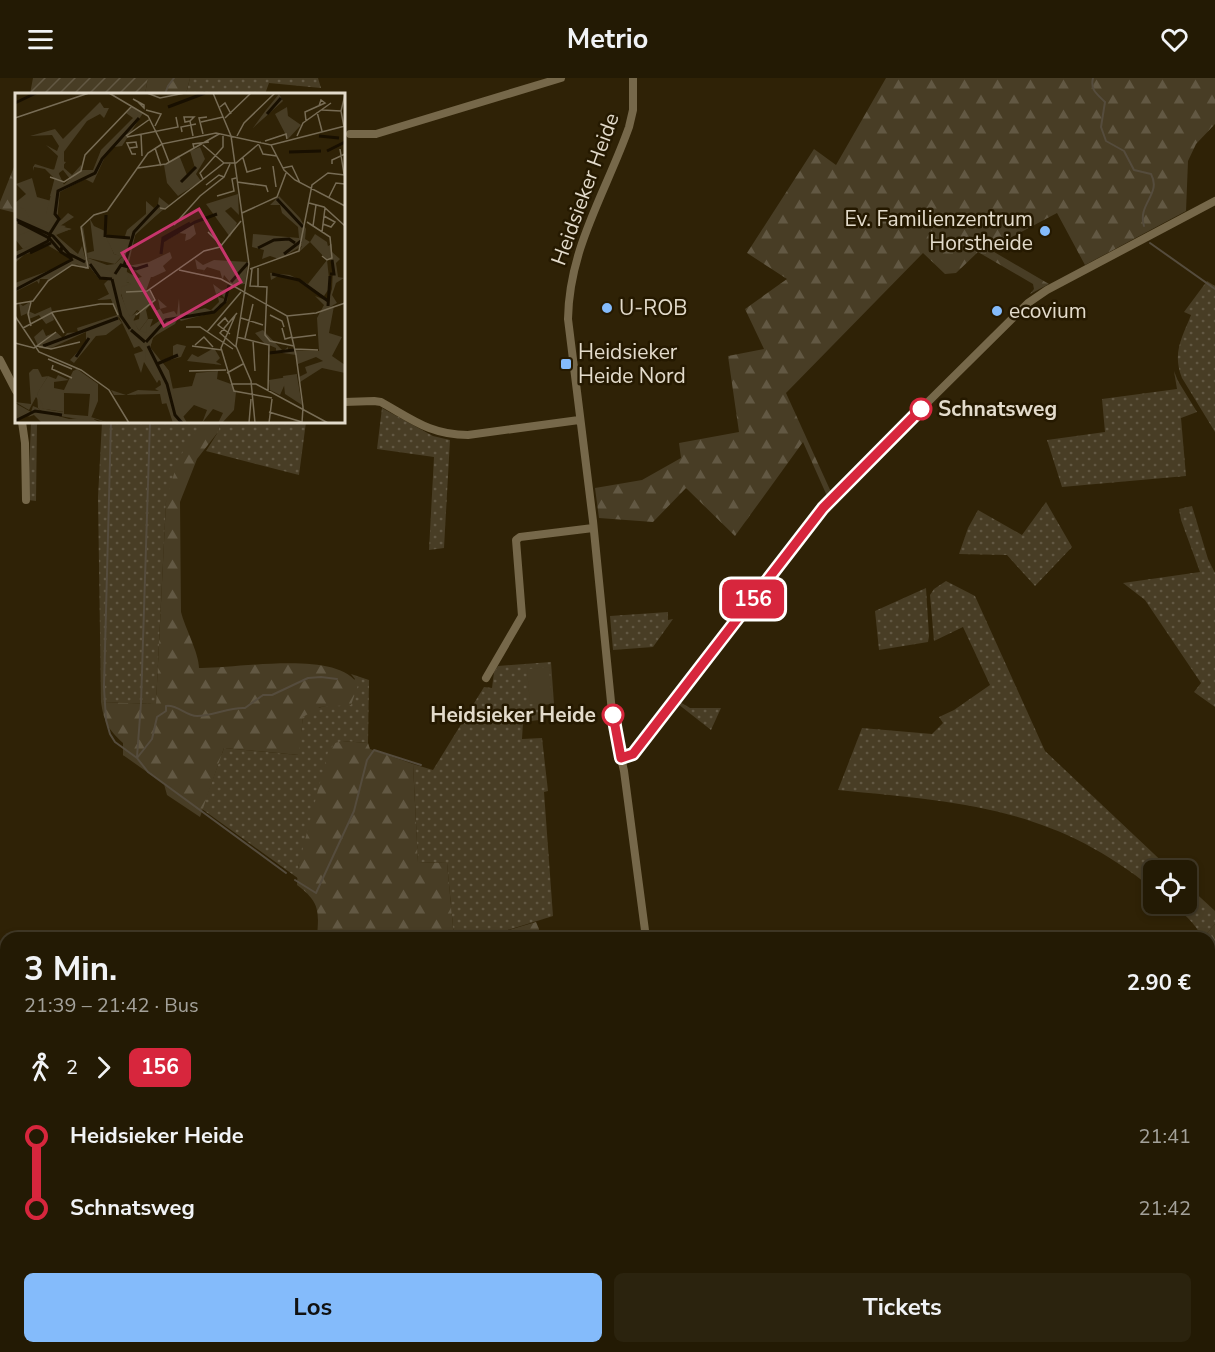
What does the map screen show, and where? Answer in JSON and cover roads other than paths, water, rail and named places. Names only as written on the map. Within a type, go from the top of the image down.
[{"type":"street","points":[[350,134],[376,134],[561,78]]},
{"type":"street","name":"Heidsieker Heide","points":[[633,78],[633,110],[629,127],[585,231],[570,285],[568,319],[613,722],[621,758],[645,932]]},
{"type":"street","points":[[621,758],[636,752],[830,500],[1028,303],[1047,290],[1215,201]]},
{"type":"street","points":[[0,360],[15,390]]},
{"type":"street","points":[[345,402],[374,400],[381,402],[427,428],[451,435],[468,435],[579,420]]},
{"type":"street","points":[[22,423],[25,443],[26,500]]},
{"type":"street","points":[[486,678],[522,616],[516,540],[520,537],[593,528]]},
{"type":"waterway","points":[[165,93],[174,78]]},
{"type":"waterway","points":[[1093,78],[1093,89],[1105,102],[1101,127],[1106,141],[1124,151],[1134,170],[1151,174],[1154,181],[1154,187],[1144,211],[1144,226]]},
{"type":"waterway","points":[[1150,243],[1215,289]]},
{"type":"waterway","points":[[111,423],[104,687],[106,720],[110,734],[115,742],[137,758],[148,772],[286,873]]},
{"type":"waterway","points":[[137,757],[141,703],[150,423]]},
{"type":"waterway","points":[[137,758],[152,739],[157,717],[166,711],[166,706],[203,716],[245,708],[263,695],[272,695],[308,678],[337,679]]},
{"type":"waterway","points":[[295,880],[316,893],[354,811],[367,760],[374,750],[421,765]]},
{"type":"place","name":"Ev. Familienzentrum Horstheide","points":[[1045,231]]},
{"type":"place","name":"U-ROB","points":[[607,308]]},
{"type":"place","name":"ecovium","points":[[997,311]]},
{"type":"place","name":"Heidsieker Heide Nord","points":[[566,364]]},
{"type":"place","name":"Schnatsweg","points":[[921,409]]},
{"type":"place","name":"Heidsieker Heide","points":[[613,715]]}]
